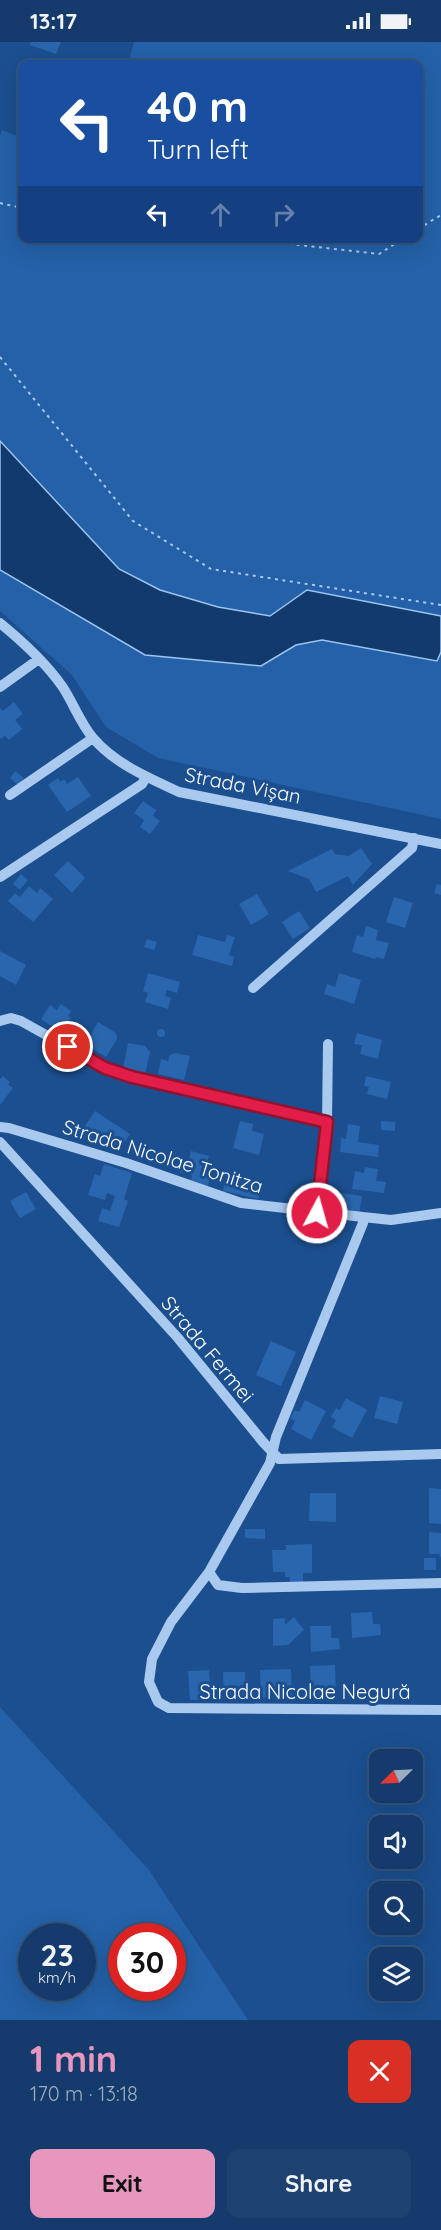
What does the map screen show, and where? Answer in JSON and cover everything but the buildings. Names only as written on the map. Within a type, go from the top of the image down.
[{"type":"street","name":"Strada Vișan","points":[[0,622],[39,659],[61,684],[93,738],[116,759],[146,777],[179,792],[441,844]]},
{"type":"street","points":[[0,687],[39,659]]},
{"type":"street","points":[[10,795],[93,738]]},
{"type":"street","points":[[0,877],[142,784],[146,777]]},
{"type":"street","points":[[253,988],[412,848],[414,838]]},
{"type":"street","points":[[0,1021],[10,1018],[21,1021],[105,1068],[132,1077],[327,1122]]},
{"type":"street","points":[[317,1213],[327,1122],[328,1044]]},
{"type":"street","name":"Strada Nicolae Tonitza","points":[[0,1127],[126,1163],[241,1203],[391,1220],[441,1213]]},
{"type":"street","name":"Strada Fermei","points":[[0,1142],[178,1338],[272,1453]]},
{"type":"street","points":[[363,1218],[363,1223],[276,1437],[270,1463],[209,1572],[218,1585],[242,1588],[441,1583]]},
{"type":"street","points":[[272,1453],[279,1459],[441,1454]]},
{"type":"street","name":"Strada Nicolae Negură","points":[[209,1572],[171,1622],[152,1659],[149,1682],[158,1702],[169,1708],[441,1710]]},
{"type":"path","points":[[0,203],[18,207]]},
{"type":"path","points":[[423,226],[441,215]]},
{"type":"path","points":[[281,243],[379,254],[396,243]]},
{"type":"path","points":[[0,357],[133,521],[211,569],[441,605]]},
{"type":"shaded area","points":[[134,42],[441,42],[441,819],[158,758],[106,727],[72,675],[0,611],[0,135],[2,130],[18,136],[18,243],[423,243],[423,60],[129,60]]},
{"type":"shaded area","points":[[0,441],[119,569],[160,590],[218,607],[270,616],[307,590],[441,616],[441,652],[437,661],[322,640],[296,645],[261,666],[145,655],[0,570]]},
{"type":"shaded area","points":[[0,1707],[149,1870],[184,1923],[108,1923],[108,2001],[186,2001],[186,1926],[248,2020],[0,2020]]},
{"type":"route","points":[[68,1047],[105,1068],[132,1077],[327,1122],[317,1213]]}]
